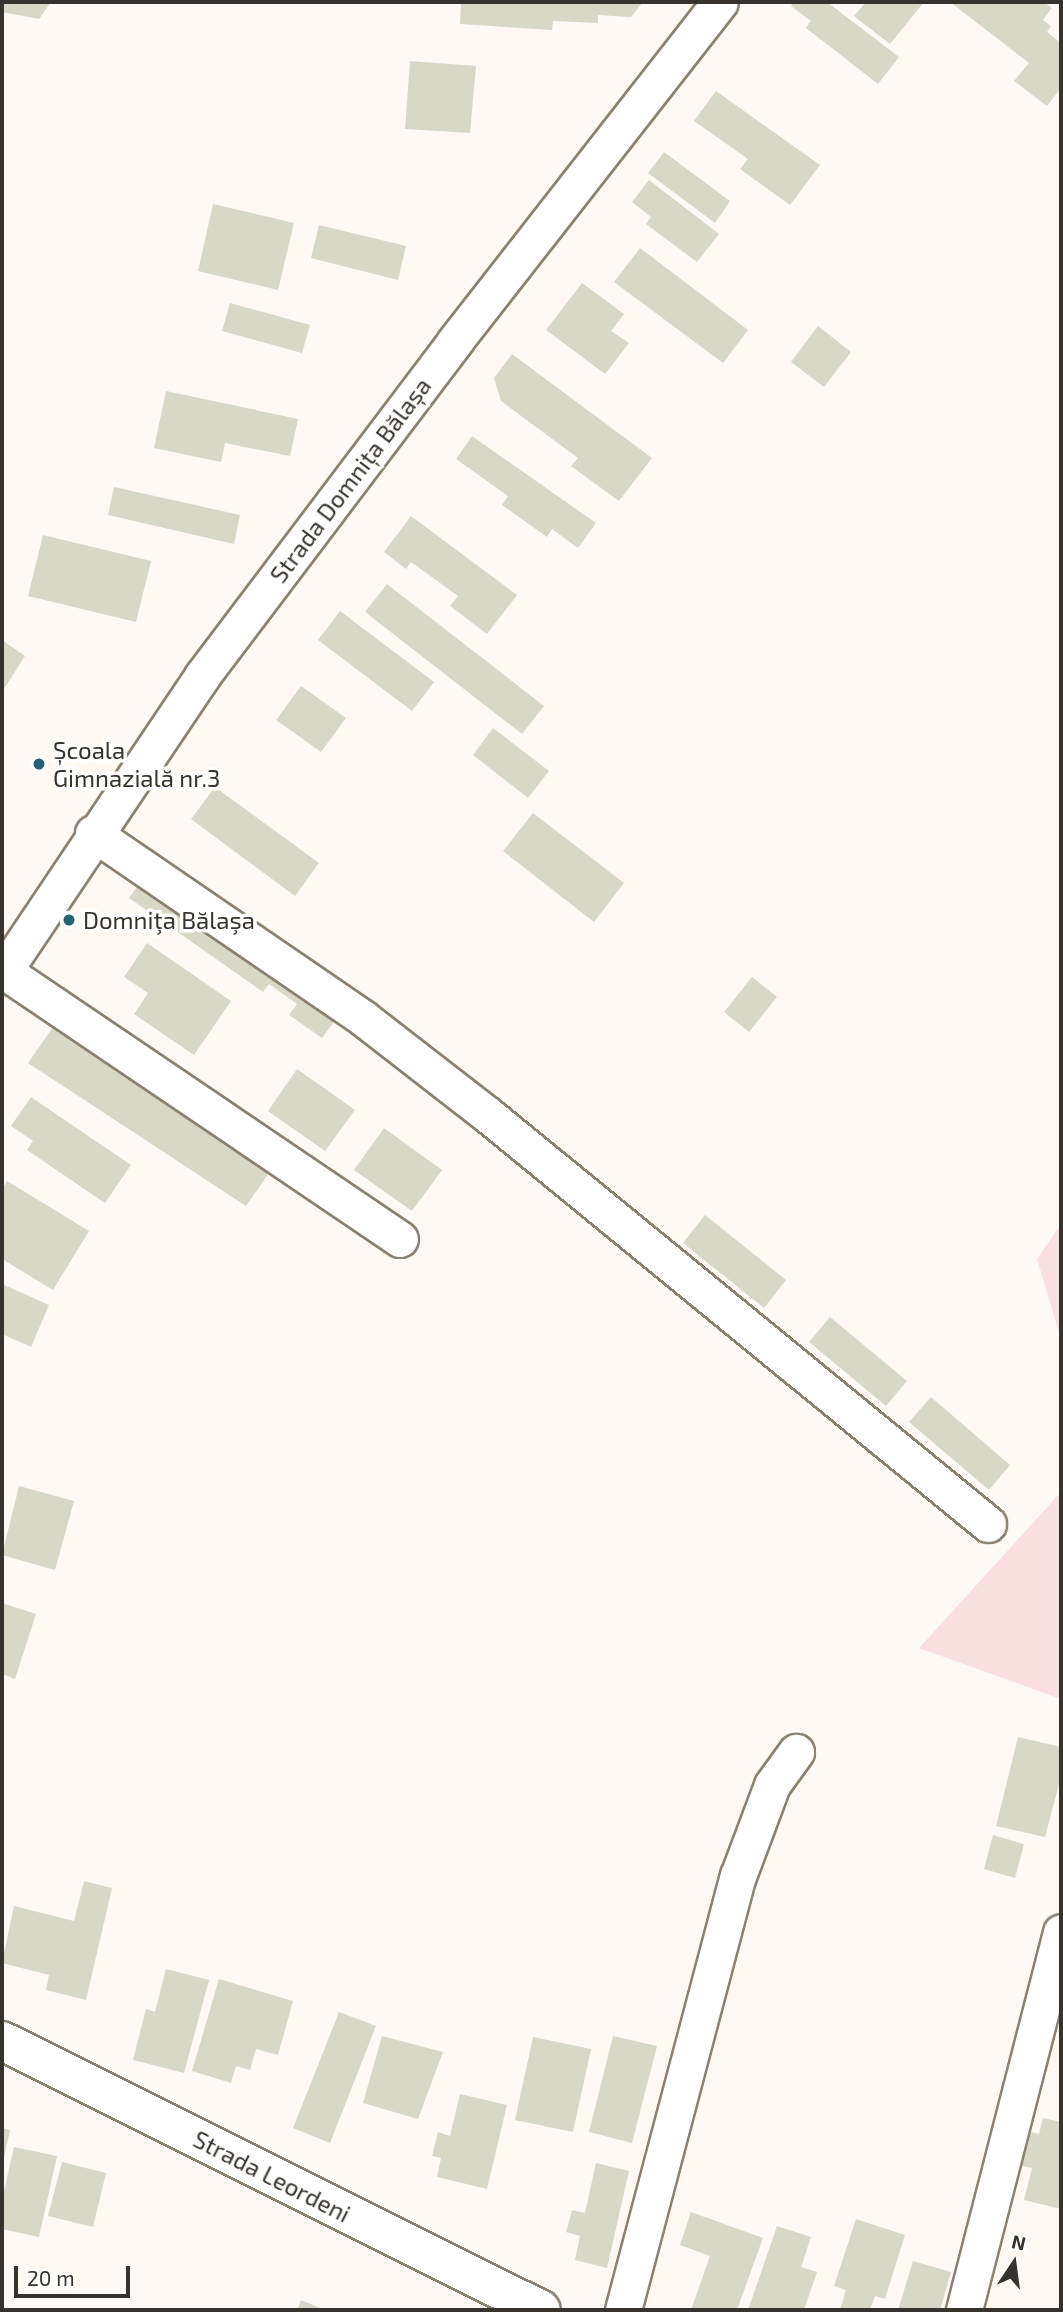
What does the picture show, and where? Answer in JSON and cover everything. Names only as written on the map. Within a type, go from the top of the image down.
[{"type":"main road","name":"Strada Leordeni","points":[[2,2041],[541,2310]]},
{"type":"street","name":"Strada Domnița Bălașa","points":[[3,972],[93,833],[328,507],[720,2]]},
{"type":"street","points":[[93,833],[363,1018],[478,1107],[988,1524]]},
{"type":"street","points":[[3,972],[400,1239]]},
{"type":"street","points":[[623,2310],[738,1876],[772,1785],[796,1752]]},
{"type":"street","points":[[964,2310],[1061,1932]]},
{"type":"shaded area","points":[[1061,1224],[1061,1339],[1037,1259]]},
{"type":"shaded area","points":[[1061,1492],[1061,1699],[919,1648]]},
{"type":"building","points":[[2,2],[51,2],[39,19],[2,12]]},
{"type":"building","points":[[461,2],[643,2],[631,17],[598,15],[598,23],[553,21],[552,30],[460,24]]},
{"type":"building","points":[[794,2],[827,2],[899,57],[878,84],[806,28],[811,21],[791,6]]},
{"type":"building","points":[[866,2],[924,2],[890,44],[854,16]]},
{"type":"building","points":[[950,2],[1044,2],[1052,8],[1043,20],[1051,26],[1047,32],[1061,43],[1061,88],[1047,106],[1014,81],[1029,63]]},
{"type":"building","points":[[410,61],[476,66],[470,133],[405,129]]},
{"type":"building","points":[[716,91],[820,165],[790,205],[740,169],[748,159],[694,121]]},
{"type":"building","points":[[664,152],[730,201],[715,223],[648,173]]},
{"type":"building","points":[[649,180],[719,234],[697,262],[646,224],[651,217],[632,202]]},
{"type":"building","points":[[213,204],[294,223],[278,290],[198,271]]},
{"type":"building","points":[[319,225],[406,246],[398,280],[311,258]]},
{"type":"building","points":[[640,248],[748,330],[723,363],[614,282]]},
{"type":"building","points":[[582,283],[624,314],[611,331],[629,343],[605,374],[546,330]]},
{"type":"building","points":[[230,303],[310,325],[302,353],[222,331]]},
{"type":"building","points":[[818,326],[851,352],[824,387],[791,362]]},
{"type":"building","points":[[512,354],[652,458],[619,501],[571,466],[578,458],[501,401],[494,378]]},
{"type":"building","points":[[166,391],[298,419],[290,456],[225,443],[221,462],[154,448]]},
{"type":"building","points":[[472,436],[596,523],[578,548],[552,529],[547,537],[502,505],[508,496],[456,459]]},
{"type":"building","points":[[114,487],[240,515],[234,544],[108,515]]},
{"type":"building","points":[[411,516],[517,595],[487,634],[450,606],[458,596],[411,562],[406,569],[384,552]]},
{"type":"building","points":[[43,535],[151,561],[136,622],[28,596]]},
{"type":"building","points":[[387,584],[544,706],[522,734],[365,612]]},
{"type":"building","points":[[340,611],[434,682],[412,711],[318,640]]},
{"type":"building","points":[[2,640],[25,656],[2,692]]},
{"type":"building","points":[[301,686],[346,718],[321,752],[276,720]]},
{"type":"building","points":[[493,728],[549,771],[528,798],[473,755]]},
{"type":"building","points":[[215,787],[319,863],[295,896],[191,819]]},
{"type":"building","points":[[533,813],[624,883],[594,922],[503,851]]},
{"type":"building","points":[[146,875],[341,1012],[322,1038],[289,1015],[297,1004],[269,984],[263,992],[129,898]]},
{"type":"building","points":[[147,943],[231,1001],[194,1055],[134,1014],[148,993],[124,977]]},
{"type":"building","points":[[752,977],[777,997],[749,1032],[724,1012]]},
{"type":"building","points":[[60,1017],[275,1164],[246,1206],[28,1063]]},
{"type":"building","points":[[297,1069],[355,1110],[325,1151],[268,1111]]},
{"type":"building","points":[[31,1097],[131,1165],[105,1203],[27,1150],[33,1141],[11,1126]]},
{"type":"building","points":[[384,1128],[442,1170],[412,1211],[354,1170]]},
{"type":"building","points":[[7,1181],[89,1231],[53,1290],[2,1259],[2,1190]]},
{"type":"building","points":[[705,1215],[786,1280],[764,1308],[683,1243]]},
{"type":"building","points":[[2,1284],[49,1305],[31,1347],[2,1334]]},
{"type":"building","points":[[830,1317],[907,1381],[886,1406],[809,1342]]},
{"type":"building","points":[[931,1397],[1010,1465],[989,1490],[909,1422]]},
{"type":"building","points":[[19,1486],[74,1501],[55,1570],[2,1555]]},
{"type":"building","points":[[2,1603],[36,1614],[15,1679],[2,1674]]},
{"type":"building","points":[[1018,1737],[1061,1747],[1061,1777],[1045,1837],[996,1826]]},
{"type":"building","points":[[993,1835],[1024,1844],[1015,1878],[984,1869]]},
{"type":"building","points":[[84,1881],[112,1888],[86,2000],[46,1990],[49,1975],[2,1963],[14,1906],[74,1921]]},
{"type":"building","points":[[166,1969],[209,1980],[184,2073],[133,2060],[146,2009],[155,2012]]},
{"type":"building","points":[[219,1979],[293,2001],[278,2055],[256,2049],[250,2070],[236,2066],[231,2083],[192,2071]]},
{"type":"building","points":[[339,2012],[376,2026],[330,2143],[293,2128]]},
{"type":"building","points":[[382,2036],[443,2052],[418,2119],[363,2103]]},
{"type":"building","points":[[613,2036],[657,2046],[632,2143],[589,2132]]},
{"type":"building","points":[[533,2037],[591,2049],[573,2132],[515,2120]]},
{"type":"building","points":[[460,2094],[507,2105],[487,2189],[437,2177],[441,2158],[432,2156],[438,2132],[450,2136]]},
{"type":"building","points":[[1043,2118],[1061,2122],[1061,2209],[1024,2200],[1032,2168],[1022,2166],[1031,2132],[1039,2134]]},
{"type":"building","points":[[2,2128],[10,2130],[3,2162],[2,2162]]},
{"type":"building","points":[[14,2147],[57,2156],[39,2237],[2,2229],[2,2200]]},
{"type":"building","points":[[62,2162],[106,2173],[93,2227],[48,2216]]},
{"type":"building","points":[[596,2163],[629,2171],[607,2268],[575,2260],[580,2236],[566,2232],[572,2210],[585,2213]]},
{"type":"building","points":[[691,2212],[763,2238],[737,2310],[691,2310],[710,2256],[680,2245]]},
{"type":"building","points":[[856,2219],[905,2235],[885,2299],[875,2296],[870,2310],[840,2310],[846,2290],[834,2286]]},
{"type":"building","points":[[777,2226],[811,2237],[801,2267],[817,2272],[804,2310],[748,2310]]},
{"type":"building","points":[[913,2261],[951,2272],[940,2310],[898,2310]]},
{"type":"building","points":[[301,2300],[325,2310],[297,2310]]},
{"type":"place","name":"Școala Gimnazială nr.3","points":[[39,764]]},
{"type":"place","name":"Domniţa Bălaşa","points":[[69,920]]}]
